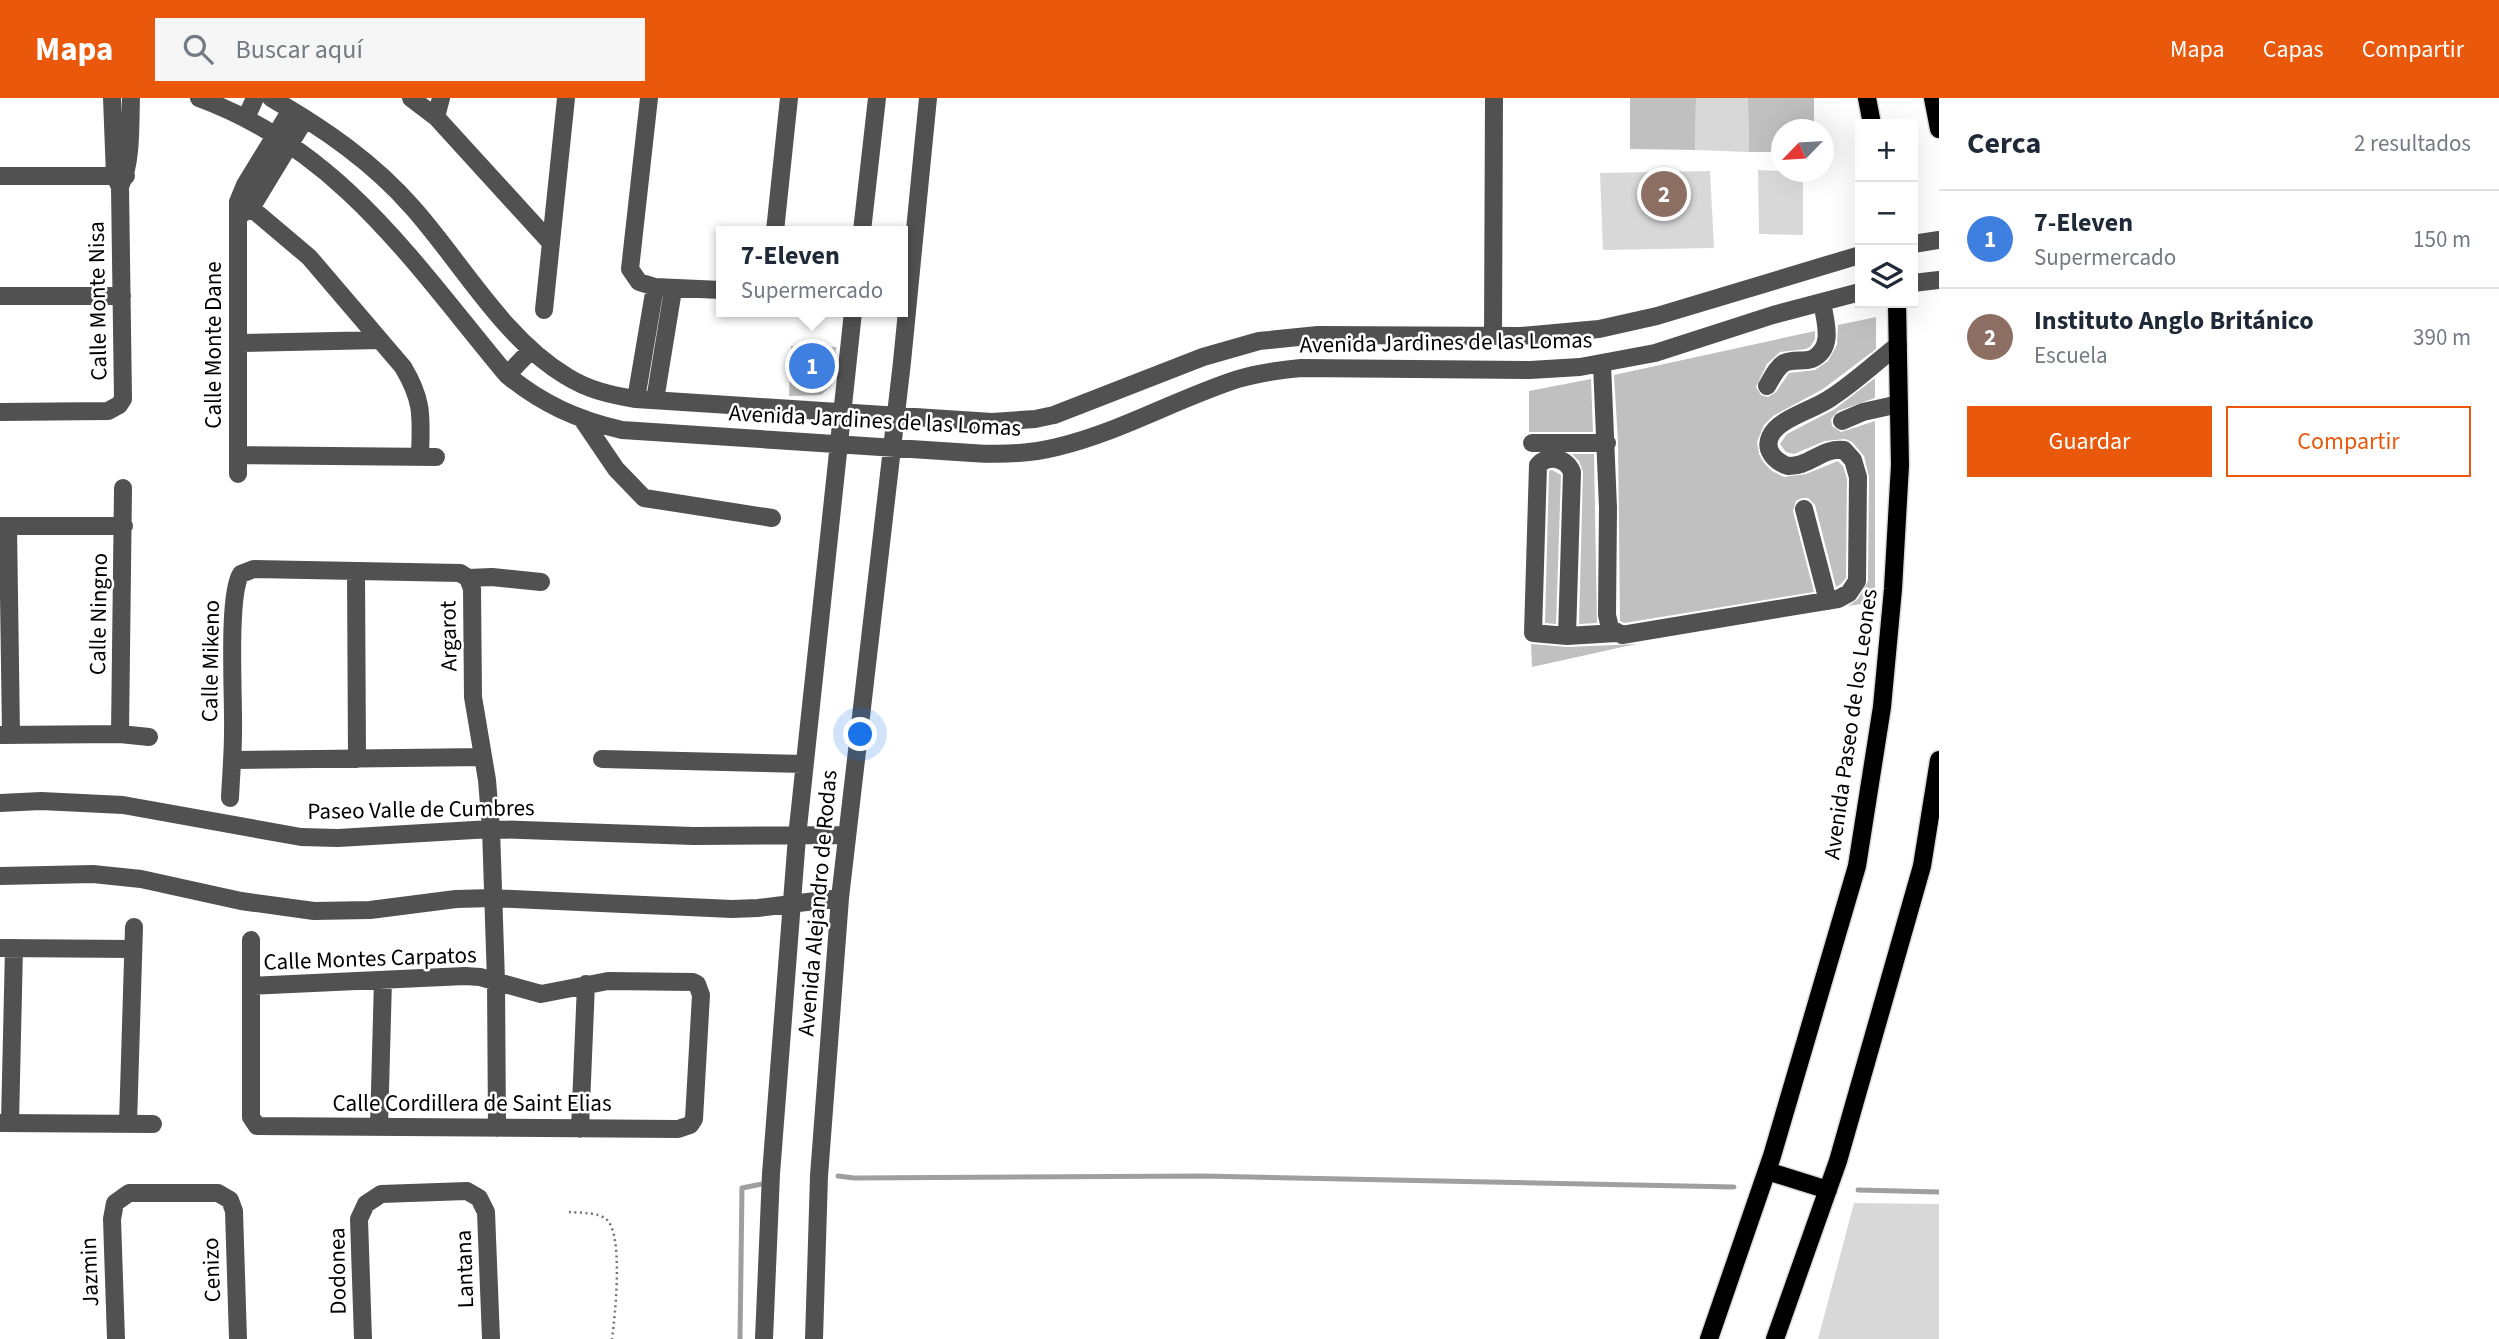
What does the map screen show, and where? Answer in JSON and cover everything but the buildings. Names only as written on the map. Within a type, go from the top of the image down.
[{"type":"main road","points":[[1867,98],[1871,119]]},
{"type":"main road","points":[[1933,98],[1939,129]]},
{"type":"main road","name":"Avenida Paseo de los Leones","points":[[1709,1337],[1767,1171],[1857,866],[1882,707],[1894,589],[1900,466],[1897,308]]},
{"type":"main road","points":[[1775,1339],[1838,1161],[1922,866],[1939,760]]},
{"type":"main road","points":[[1767,1171],[1828,1190]]},
{"type":"street","name":"Calle Monte Nisa","points":[[0,412],[108,411],[114,409],[123,399],[120,180],[112,98]]},
{"type":"street","name":"Calle Monte Nisa","points":[[120,180],[131,125],[131,98]]},
{"type":"street","name":"Avenida Jardines de las Lomas","points":[[199,98],[237,109],[331,174],[366,207],[508,375],[543,401],[582,419],[622,430],[1003,455],[1055,448],[1117,428],[1238,379],[1269,371],[1301,368],[1530,370],[1601,364],[1655,353],[1855,293]]},
{"type":"street","points":[[237,109],[255,98]]},
{"type":"street","name":"Avenida Jardines de las Lomas","points":[[271,98],[337,139],[374,168],[412,207],[503,321],[531,350],[565,376],[588,388],[636,399],[992,422],[1035,419],[1073,409],[1203,357],[1259,341],[1318,335],[1493,336],[1563,333],[1628,324],[1855,256]]},
{"type":"street","points":[[411,98],[436,117],[551,243]]},
{"type":"street","points":[[436,117],[441,98]]},
{"type":"street","points":[[544,310],[566,98]]},
{"type":"street","points":[[649,98],[630,269],[639,282],[655,287],[673,290],[716,290]]},
{"type":"street","points":[[776,226],[789,98]]},
{"type":"street","points":[[863,226],[877,98]]},
{"type":"street","name":"Avenida Alejandro de Rodas","points":[[908,290],[928,98]]},
{"type":"street","points":[[1493,336],[1494,98]]},
{"type":"street","name":"Calle Monte Dane","points":[[238,474],[237,247],[243,209],[298,114]]},
{"type":"street","points":[[0,176],[120,180]]},
{"type":"street","points":[[238,455],[428,457],[417,392],[403,367],[309,257],[243,209]]},
{"type":"street","points":[[1918,243],[1939,240]]},
{"type":"street","points":[[1918,282],[1939,280]]},
{"type":"street","points":[[636,399],[655,287]]},
{"type":"street","points":[[656,400],[673,290]]},
{"type":"street","points":[[0,296],[122,296]]},
{"type":"street","points":[[1767,386],[1784,363],[1813,358],[1822,351],[1828,335],[1822,302]]},
{"type":"street","name":"Avenida Alejandro de Rodas","points":[[764,1339],[771,1174],[791,904],[852,317]]},
{"type":"street","name":"Avenida Alejandro de Rodas","points":[[814,1339],[818,1176],[840,898],[905,317]]},
{"type":"street","points":[[239,343],[380,340]]},
{"type":"street","points":[[1844,450],[1835,449],[1793,467],[1776,461],[1770,451],[1769,438],[1774,430],[1828,400],[1898,345]]},
{"type":"street","points":[[508,375],[531,350]]},
{"type":"street","points":[[1601,364],[1607,443],[1607,615],[1610,628],[1622,635],[1828,601],[1849,593],[1857,582],[1858,477],[1853,460],[1844,450],[1842,421],[1828,400]]},
{"type":"street","points":[[1842,421],[1863,412],[1899,404]]},
{"type":"street","points":[[582,419],[616,469],[644,498],[772,518]]},
{"type":"street","points":[[1532,443],[1607,443]]},
{"type":"street","points":[[1567,636],[1572,472],[1563,460],[1554,459],[1542,461],[1538,466],[1533,634],[1567,636],[1616,633]]},
{"type":"street","points":[[123,488],[124,526]]},
{"type":"street","points":[[1804,509],[1828,601]]},
{"type":"street","name":"Calle Ningno","points":[[120,734],[124,526],[4,526],[5,735],[120,734],[149,737]]},
{"type":"street","name":"Argarot","points":[[250,570],[460,573],[468,578],[472,589],[473,697],[484,757],[491,829],[497,1128]]},
{"type":"street","name":"Calle Mikeno","points":[[230,798],[236,591],[239,577],[250,570]]},
{"type":"street","points":[[356,571],[357,759]]},
{"type":"street","points":[[468,578],[492,577],[541,582]]},
{"type":"street","points":[[232,760],[484,757]]},
{"type":"street","points":[[602,759],[804,764]]},
{"type":"street","name":"Paseo Valle de Cumbres","points":[[0,803],[41,801],[123,805],[301,836],[338,838],[491,829],[693,836],[847,835]]},
{"type":"street","points":[[0,876],[93,874],[141,879],[241,901],[314,911],[370,910],[494,898],[720,909],[758,908],[840,898]]},
{"type":"street","points":[[128,1124],[134,927]]},
{"type":"street","points":[[251,940],[251,986]]},
{"type":"street","points":[[133,948],[7,948],[5,1123],[152,1124]]},
{"type":"street","name":"Calle Montes Carpatos","points":[[251,986],[465,976],[496,981],[541,994],[586,984],[686,980],[697,984],[701,995],[695,1109],[690,1125]]},
{"type":"street","points":[[379,1126],[383,980]]},
{"type":"street","points":[[580,1129],[586,984]]},
{"type":"street","name":"Calle Cordillera de Saint Elias","points":[[251,986],[251,1117],[254,1123],[261,1126],[678,1129],[690,1125]]},
{"type":"street","name":"Dodonea","points":[[363,1339],[359,1219],[366,1204],[381,1194],[467,1191],[479,1198]]},
{"type":"street","name":"Jazmin","points":[[116,1339],[112,1219],[115,1203],[129,1193],[218,1193],[230,1200]]},
{"type":"street","name":"Lantana","points":[[479,1198],[486,1212],[491,1339]]},
{"type":"street","name":"Cenizo","points":[[230,1200],[234,1211],[238,1339]]},
{"type":"path","points":[[569,1212],[604,1217],[612,1225],[616,1289],[612,1339]]},
{"type":"shaded area","points":[[1696,98],[1748,98],[1749,152],[1695,150]]},
{"type":"shaded area","points":[[1758,170],[1771,171],[1771,182],[1803,182],[1803,235],[1759,234]]},
{"type":"shaded area","points":[[1710,171],[1714,248],[1603,250],[1600,173]]},
{"type":"shaded area","points":[[1854,1203],[1939,1204],[1939,1339],[1818,1339]]},
{"type":"waterway","points":[[838,1176],[1203,1176],[1734,1187]]},
{"type":"waterway","points":[[740,1339],[742,1188],[762,1184]]},
{"type":"waterway","points":[[1858,1190],[1939,1192]]},
{"type":"place","name":"Instituto Anglo Británico","points":[[1664,194]]},
{"type":"place","name":"7-Eleven","points":[[812,366]]}]
